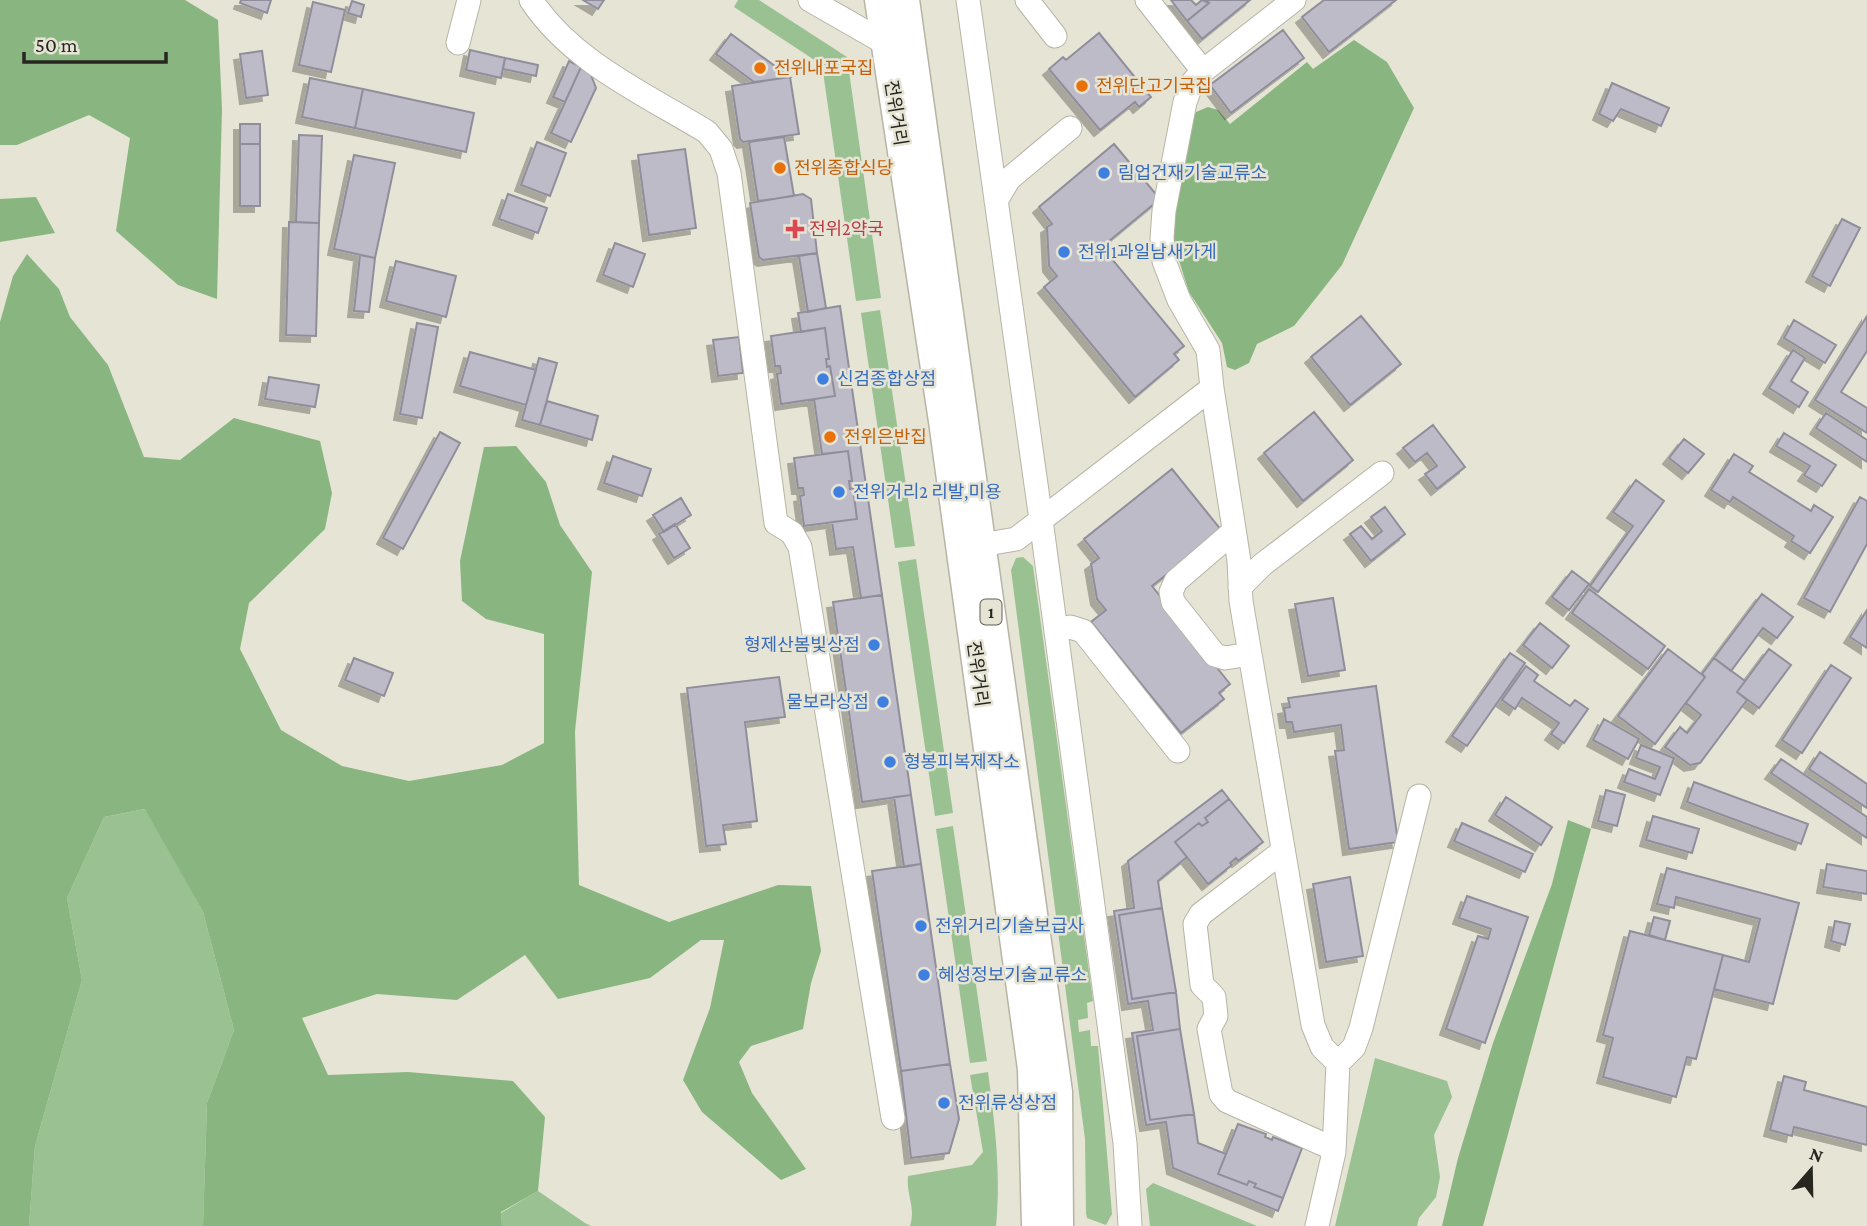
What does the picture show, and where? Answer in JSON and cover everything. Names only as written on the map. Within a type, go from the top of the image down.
[{"type":"main road","name":"전위거리","points":[[879,0],[943,421],[1032,1069],[1036,1226]]},
{"type":"main road","name":"전위거리","points":[[905,0],[1058,1092],[1059,1226]]},
{"type":"street","points":[[458,43],[469,0]]},
{"type":"street","points":[[531,0],[556,34],[583,56],[707,132],[721,149],[729,173],[776,523],[792,533],[800,547],[893,1118]]},
{"type":"street","points":[[810,0],[885,43]]},
{"type":"street","points":[[968,0],[1125,1143],[1130,1226]]},
{"type":"street","points":[[1027,0],[1055,36]]},
{"type":"street","points":[[1147,0],[1203,71]]},
{"type":"street","points":[[1294,0],[1203,71],[1192,83],[1185,102],[1164,211],[1162,238],[1164,261],[1179,300],[1208,350],[1250,654],[1313,1025],[1322,1047],[1338,1063]]},
{"type":"street","points":[[996,201],[1009,179],[1070,128]]},
{"type":"street","points":[[981,545],[1016,539],[1212,388]]},
{"type":"street","points":[[1240,587],[1262,565],[1382,473]]},
{"type":"street","points":[[1233,532],[1176,581],[1171,592],[1173,602],[1215,655],[1225,658],[1250,654]]},
{"type":"street","points":[[1056,631],[1070,627],[1083,631],[1178,751]]},
{"type":"street","points":[[1317,1226],[1334,1149],[1338,1063],[1354,1047],[1361,1028],[1419,796]]},
{"type":"street","points":[[1283,851],[1201,914],[1195,925],[1202,985],[1213,997],[1216,1016],[1209,1029],[1221,1094],[1227,1101],[1334,1149]]},
{"type":"green space","points":[[0,0],[185,0],[218,20],[222,109],[217,299],[178,285],[116,231],[130,138],[89,115],[17,145],[0,145]]},
{"type":"green space","points":[[738,0],[759,0],[847,57],[881,298],[856,301],[822,65],[734,7]]},
{"type":"green space","points":[[1354,40],[1387,62],[1414,108],[1342,265],[1294,326],[1257,344],[1249,363],[1235,370],[1227,367],[1222,343],[1189,292],[1173,242],[1172,206],[1192,120],[1196,112],[1208,107],[1218,110],[1230,124],[1307,62],[1313,69]]},
{"type":"green space","points":[[36,197],[55,233],[0,242],[0,199]]},
{"type":"green space","points":[[27,254],[59,289],[70,317],[108,365],[144,457],[180,460],[234,418],[320,441],[332,493],[325,529],[249,603],[240,649],[281,730],[342,766],[409,781],[502,765],[544,743],[544,634],[486,619],[462,601],[460,561],[484,447],[516,446],[546,482],[560,525],[592,572],[575,731],[579,885],[669,922],[778,885],[811,886],[821,951],[811,983],[803,1029],[751,1046],[739,1062],[752,1093],[806,1169],[781,1180],[702,1112],[683,1080],[710,1008],[724,940],[701,940],[650,978],[558,999],[525,955],[457,1000],[377,994],[302,1018],[328,1075],[408,1072],[513,1081],[545,1117],[538,1191],[501,1212],[502,1226],[203,1226],[207,1103],[234,1030],[203,912],[145,809],[104,817],[67,898],[82,980],[35,1146],[29,1226],[0,1226],[0,322],[13,276]]},
{"type":"green space","points":[[880,310],[915,546],[895,548],[861,313]]},
{"type":"green space","points":[[1023,557],[1033,566],[1093,1001],[1087,1003],[1088,1018],[1078,1020],[1079,1032],[1090,1030],[1091,1046],[1098,1046],[1112,1214],[1106,1225],[1087,1218],[1086,1213],[1085,1139],[1011,570],[1016,558]]},
{"type":"green space","points":[[916,559],[953,813],[935,816],[898,562]]},
{"type":"green space","points":[[146,809],[203,912],[234,1030],[207,1103],[203,1226],[29,1226],[35,1146],[82,980],[67,898],[104,817]]},
{"type":"green space","points":[[1568,820],[1591,829],[1483,1226],[1442,1226],[1458,1158],[1493,1043],[1552,884]]},
{"type":"green space","points":[[953,826],[987,1061],[970,1063],[936,829]]},
{"type":"green space","points":[[1375,1058],[1447,1081],[1452,1097],[1434,1135],[1440,1177],[1436,1197],[1419,1218],[1417,1226],[1335,1226]]},
{"type":"green space","points":[[988,1072],[998,1168],[996,1226],[910,1226],[912,1213],[908,1176],[972,1165],[983,1152],[970,1075]]},
{"type":"green space","points":[[1153,1183],[1257,1226],[1150,1226],[1146,1189]]},
{"type":"green space","points":[[538,1191],[591,1226],[502,1226],[501,1213]]},
{"type":"building","points":[[241,0],[271,0],[267,13],[240,3]]},
{"type":"building","points":[[583,0],[604,0],[598,9]]},
{"type":"building","points":[[1171,0],[1191,0],[1196,5],[1202,0],[1209,3],[1187,21]]},
{"type":"building","points":[[1206,0],[1250,0],[1202,39],[1187,21],[1209,3]]},
{"type":"building","points":[[1324,0],[1396,0],[1329,52],[1302,17]]},
{"type":"building","points":[[352,1],[364,5],[361,17],[348,13]]},
{"type":"building","points":[[313,2],[345,10],[331,72],[299,65]]},
{"type":"building","points":[[1283,30],[1304,58],[1231,113],[1210,85]]},
{"type":"building","points":[[1099,33],[1151,97],[1139,107],[1135,102],[1100,130],[1049,69],[1063,57],[1066,60]]},
{"type":"building","points":[[731,34],[790,77],[754,82],[716,54]]},
{"type":"building","points":[[470,50],[505,58],[501,78],[466,70]]},
{"type":"building","points":[[262,51],[268,95],[246,98],[240,54]]},
{"type":"building","points":[[505,58],[538,65],[536,76],[503,69]]},
{"type":"building","points":[[569,61],[581,67],[565,102],[553,97]]},
{"type":"building","points":[[581,67],[589,70],[596,88],[571,142],[551,133]]},
{"type":"building","points":[[790,77],[799,134],[743,142],[740,139],[732,86]]},
{"type":"building","points":[[310,78],[363,89],[355,128],[302,117]]},
{"type":"building","points":[[1612,83],[1669,108],[1661,126],[1621,109],[1613,121],[1599,114]]},
{"type":"building","points":[[363,89],[474,113],[466,152],[355,128]]},
{"type":"building","points":[[240,124],[260,124],[260,144],[240,144]]},
{"type":"building","points":[[299,135],[322,136],[319,223],[296,222]]},
{"type":"building","points":[[784,137],[794,196],[758,201],[749,142]]},
{"type":"building","points":[[537,142],[566,153],[550,196],[521,185]]},
{"type":"building","points":[[240,144],[260,144],[260,206],[240,206]]},
{"type":"building","points":[[1114,144],[1160,199],[1102,247],[1184,346],[1174,354],[1179,360],[1135,397],[1044,287],[1057,276],[1049,266],[1047,227],[1052,224],[1039,207]]},
{"type":"building","points":[[685,149],[696,228],[649,235],[638,155]]},
{"type":"building","points":[[354,155],[395,163],[375,258],[334,249]]},
{"type":"building","points":[[508,194],[547,208],[538,233],[499,219]]},
{"type":"building","points":[[803,194],[811,199],[817,253],[763,260],[759,257],[750,203]]},
{"type":"building","points":[[1842,219],[1860,228],[1830,286],[1812,276]]},
{"type":"building","points":[[289,222],[319,223],[316,336],[286,335]]},
{"type":"building","points":[[615,243],[645,254],[633,287],[603,275]]},
{"type":"building","points":[[817,253],[826,308],[808,312],[799,256]]},
{"type":"building","points":[[360,255],[375,258],[369,312],[354,311]]},
{"type":"building","points":[[396,261],[456,276],[446,317],[386,301]]},
{"type":"building","points":[[840,306],[882,595],[861,598],[853,547],[836,549],[832,522],[857,519],[853,488],[850,489],[849,481],[852,481],[848,451],[822,454],[814,399],[835,396],[830,366],[827,367],[826,359],[829,359],[825,328],[801,332],[798,313]]},
{"type":"building","points":[[1361,316],[1401,364],[1350,405],[1311,357]]},
{"type":"building","points":[[1867,316],[1867,351],[1841,392],[1867,408],[1867,433],[1815,400]]},
{"type":"building","points":[[1794,320],[1836,345],[1825,363],[1784,338]]},
{"type":"building","points":[[417,323],[438,327],[422,418],[400,414]]},
{"type":"building","points":[[825,328],[829,359],[826,359],[827,367],[830,366],[835,396],[781,404],[777,374],[781,373],[780,366],[775,366],[771,336]]},
{"type":"building","points":[[739,337],[743,373],[718,376],[713,340]]},
{"type":"building","points":[[1793,350],[1805,358],[1791,381],[1808,392],[1799,407],[1769,388]]},
{"type":"building","points":[[470,352],[536,370],[526,405],[460,386]]},
{"type":"building","points":[[539,358],[557,363],[540,425],[522,420]]},
{"type":"building","points":[[269,377],[319,385],[315,407],[265,399]]},
{"type":"building","points":[[547,401],[598,416],[592,440],[540,425]]},
{"type":"building","points":[[1314,412],[1353,460],[1303,501],[1264,453]]},
{"type":"building","points":[[1826,413],[1867,440],[1867,462],[1816,428]]},
{"type":"building","points":[[1433,425],[1465,467],[1437,489],[1425,474],[1437,466],[1427,453],[1415,462],[1403,448]]},
{"type":"building","points":[[440,432],[460,443],[403,549],[383,538]]},
{"type":"building","points":[[1784,433],[1836,465],[1822,486],[1804,475],[1810,466],[1776,446]]},
{"type":"building","points":[[1684,439],[1704,454],[1688,473],[1669,458]]},
{"type":"building","points":[[848,451],[852,481],[849,481],[850,489],[853,488],[857,519],[804,526],[800,496],[804,495],[803,488],[798,488],[794,458]]},
{"type":"building","points":[[1734,454],[1753,466],[1749,472],[1811,511],[1814,505],[1833,517],[1810,553],[1791,541],[1794,536],[1733,497],[1730,502],[1711,490]]},
{"type":"building","points":[[613,456],[651,469],[642,496],[604,483]]},
{"type":"building","points":[[1172,469],[1222,531],[1152,586],[1230,684],[1219,693],[1224,699],[1181,733],[1091,622],[1106,610],[1097,599],[1091,564],[1099,558],[1084,539]]},
{"type":"building","points":[[1636,480],[1664,501],[1598,592],[1590,586],[1633,526],[1613,512]]},
{"type":"building","points":[[1860,497],[1867,501],[1867,544],[1830,612],[1804,598]]},
{"type":"building","points":[[681,498],[691,515],[664,532],[653,515]]},
{"type":"building","points":[[1385,507],[1405,534],[1371,561],[1350,534],[1361,526],[1372,539],[1382,531],[1371,517]]},
{"type":"building","points":[[675,524],[690,548],[674,558],[659,534]]},
{"type":"building","points":[[1572,571],[1589,584],[1569,610],[1552,597]]},
{"type":"building","points":[[1589,589],[1665,646],[1648,669],[1572,613]]},
{"type":"building","points":[[1762,594],[1793,617],[1777,638],[1763,628],[1731,671],[1714,658]]},
{"type":"building","points":[[882,595],[911,795],[862,802],[833,602]]},
{"type":"building","points":[[1333,598],[1345,670],[1308,676],[1295,604]]},
{"type":"building","points":[[1867,610],[1867,648],[1850,637]]},
{"type":"building","points":[[1540,623],[1569,646],[1552,668],[1523,645]]},
{"type":"building","points":[[1668,649],[1705,677],[1655,744],[1618,716]]},
{"type":"building","points":[[1769,649],[1791,665],[1759,708],[1737,692]]},
{"type":"building","points":[[1510,653],[1525,663],[1467,746],[1452,736]]},
{"type":"building","points":[[354,658],[393,673],[384,696],[345,680]]},
{"type":"building","points":[[1714,658],[1745,681],[1737,692],[1747,700],[1700,763],[1690,765],[1665,747],[1680,727],[1687,733],[1701,715],[1686,703],[1705,677],[1702,674]]},
{"type":"building","points":[[1831,665],[1851,678],[1802,753],[1782,740]]},
{"type":"building","points":[[1526,666],[1538,675],[1534,681],[1570,706],[1575,700],[1588,709],[1564,743],[1551,734],[1559,723],[1522,698],[1515,709],[1502,700]]},
{"type":"building","points":[[779,677],[785,717],[745,722],[757,821],[723,825],[726,844],[706,846],[687,688]]},
{"type":"building","points":[[1376,686],[1398,842],[1349,849],[1335,751],[1344,750],[1341,725],[1294,732],[1292,722],[1286,722],[1284,708],[1290,707],[1288,698]]},
{"type":"building","points":[[1604,719],[1639,739],[1628,759],[1593,740]]},
{"type":"building","points":[[1641,745],[1674,758],[1660,795],[1624,782],[1629,769],[1655,779],[1660,767],[1636,758]]},
{"type":"building","points":[[1820,752],[1867,784],[1867,808],[1809,769]]},
{"type":"building","points":[[1781,759],[1867,817],[1867,838],[1771,773]]},
{"type":"building","points":[[1694,782],[1808,824],[1801,844],[1687,802]]},
{"type":"building","points":[[1222,790],[1229,799],[1205,818],[1208,822],[1202,826],[1199,823],[1175,842],[1187,857],[1158,881],[1162,908],[1119,915],[1132,999],[1176,992],[1180,1029],[1137,1036],[1150,1120],[1194,1114],[1198,1143],[1226,1154],[1218,1174],[1247,1185],[1249,1181],[1256,1184],[1254,1187],[1283,1198],[1278,1211],[1173,1168],[1166,1122],[1146,1125],[1132,1033],[1153,1030],[1148,1001],[1128,1004],[1114,911],[1134,908],[1128,861]]},
{"type":"building","points":[[1606,790],[1625,795],[1617,826],[1598,821]]},
{"type":"building","points":[[911,795],[921,864],[904,867],[894,797]]},
{"type":"building","points":[[1506,797],[1552,827],[1541,845],[1495,815]]},
{"type":"building","points":[[1229,799],[1263,842],[1238,861],[1236,858],[1230,863],[1232,865],[1208,884],[1175,842],[1199,823],[1202,826],[1208,822],[1205,818]]},
{"type":"building","points":[[1653,816],[1699,829],[1692,853],[1646,840]]},
{"type":"building","points":[[1462,823],[1533,854],[1525,872],[1454,841]]},
{"type":"building","points":[[921,864],[950,1064],[901,1071],[872,871]]},
{"type":"building","points":[[1827,864],[1867,871],[1867,894],[1823,887]]},
{"type":"building","points":[[1667,868],[1799,903],[1773,1004],[1714,989],[1723,955],[1749,962],[1760,919],[1676,897],[1674,908],[1657,904]]},
{"type":"building","points":[[1350,877],[1363,956],[1326,962],[1313,884]]},
{"type":"building","points":[[1467,896],[1528,917],[1485,1043],[1446,1029],[1478,936],[1488,939],[1491,929],[1459,918]]},
{"type":"building","points":[[1162,908],[1176,992],[1132,999],[1119,915]]},
{"type":"building","points":[[1654,917],[1670,921],[1665,940],[1649,935]]},
{"type":"building","points":[[1835,921],[1850,924],[1845,945],[1831,941]]},
{"type":"building","points":[[1630,931],[1723,955],[1696,1059],[1687,1057],[1676,1097],[1603,1077],[1613,1038],[1603,1035]]},
{"type":"building","points":[[1180,1029],[1194,1114],[1150,1120],[1137,1036]]},
{"type":"building","points":[[950,1064],[959,1119],[949,1153],[911,1158],[901,1071]]},
{"type":"building","points":[[1784,1076],[1806,1082],[1804,1090],[1867,1107],[1867,1145],[1794,1127],[1792,1136],[1770,1130]]},
{"type":"building","points":[[1238,1124],[1266,1134],[1265,1137],[1272,1140],[1273,1137],[1302,1148],[1283,1198],[1254,1187],[1256,1184],[1249,1181],[1247,1185],[1218,1174]]},
{"type":"place","name":"전위내포국집","points":[[760,68]]},
{"type":"place","name":"전위단고기국집","points":[[1082,86]]},
{"type":"place","name":"전위종합식당","points":[[780,168]]},
{"type":"place","name":"림업건재기술교류소","points":[[1104,173]]},
{"type":"place","name":"전위2약국","points":[[795,229]]},
{"type":"place","name":"전위1과일남새가게","points":[[1064,252]]},
{"type":"place","name":"신검종합상점","points":[[823,379]]},
{"type":"place","name":"전위은반집","points":[[830,437]]},
{"type":"place","name":"전위거리2 리발,미용","points":[[839,492]]},
{"type":"place","name":"형제산봄빛상점","points":[[874,645]]},
{"type":"place","name":"물보라상점","points":[[883,702]]},
{"type":"place","name":"형봉피복제작소","points":[[890,762]]},
{"type":"place","name":"전위거리기술보급사","points":[[921,926]]},
{"type":"place","name":"혜성정보기술교류소","points":[[924,975]]},
{"type":"place","name":"전위류성상점","points":[[944,1103]]}]
